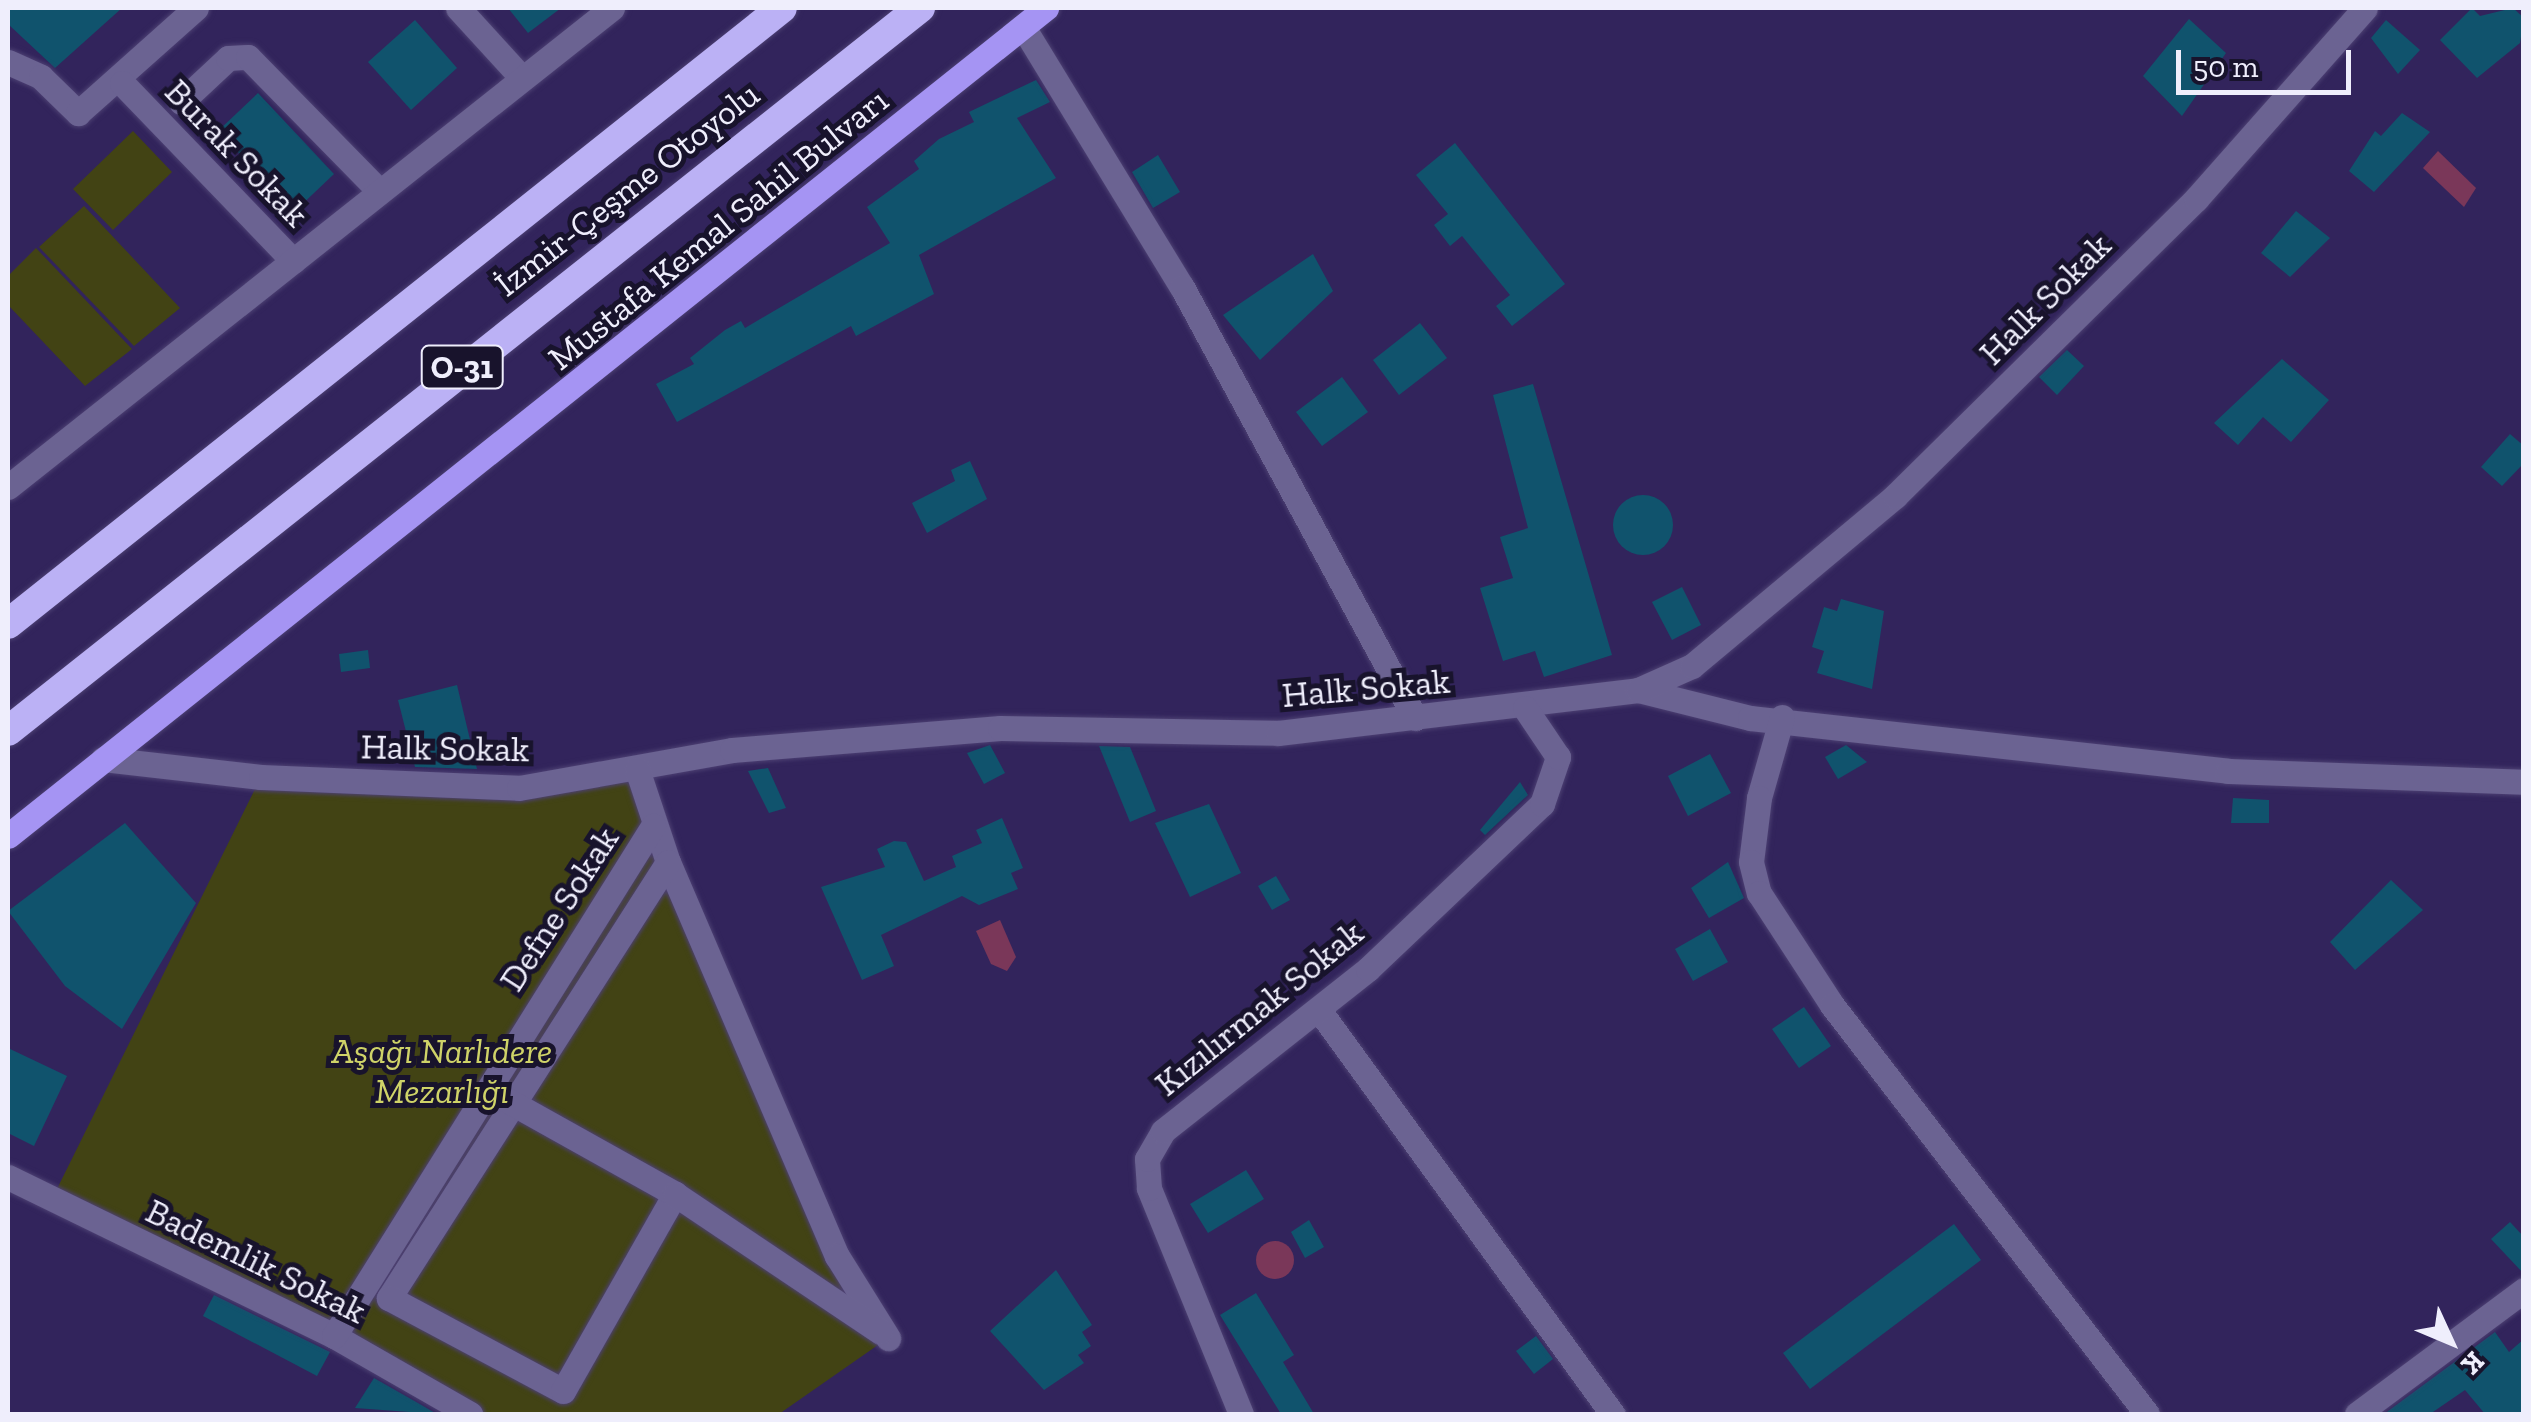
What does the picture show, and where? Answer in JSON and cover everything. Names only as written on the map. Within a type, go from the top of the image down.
[{"type":"highway","name":"İzmir-Çeşme Otoyolu","points":[[8,624],[782,8]]},
{"type":"highway","name":"İzmir-Çeşme Otoyolu","points":[[8,731],[920,8]]},
{"type":"main road","name":"Mustafa Kemal Sahil Bulvarı","points":[[8,836],[1046,8]]},
{"type":"street","name":"Burak Sokak","points":[[196,8],[122,83],[293,261]]},
{"type":"street","points":[[458,8],[521,77]]},
{"type":"street","points":[[8,487],[612,8]]},
{"type":"street","name":"Halk Sokak","points":[[102,759],[242,776],[520,788],[732,750],[1000,728],[1278,733],[1525,708],[1638,690],[1692,666],[1894,496],[2196,198],[2364,8]]},
{"type":"street","points":[[1023,27],[1182,286],[1415,718]]},
{"type":"street","points":[[181,102],[228,58],[248,57],[378,191]]},
{"type":"street","points":[[8,62],[42,77],[78,113],[122,83]]},
{"type":"street","points":[[1638,690],[1750,718],[1782,717],[2228,771],[2524,782]]},
{"type":"street","name":"Kızılırmak Sokak","points":[[1240,1414],[1149,1188],[1147,1159],[1164,1131],[1319,1010],[1542,804],[1558,758],[1525,708]]},
{"type":"street","points":[[1782,717],[1757,814],[1751,862],[1759,893],[1832,1006],[2146,1414]]},
{"type":"street","points":[[486,1088],[675,1194],[888,1338],[837,1256],[653,826],[637,769]]},
{"type":"street","name":"Defne Sokak","points":[[334,1336],[653,826]]},
{"type":"street","points":[[668,862],[389,1298],[563,1391],[675,1194]]},
{"type":"street","points":[[1319,1010],[1614,1414]]},
{"type":"street","name":"Bademlik Sokak","points":[[8,1178],[334,1336],[470,1414]]},
{"type":"street","points":[[2357,1414],[2524,1290]]},
{"type":"green space","points":[[133,131],[172,172],[113,230],[73,189]]},
{"type":"green space","points":[[84,206],[180,308],[134,346],[39,247]]},
{"type":"green space","points":[[36,248],[132,349],[85,386],[8,305],[8,276]]},
{"type":"green space","name":"Aşağı Narlıdere Mezarlığı","points":[[637,769],[653,826],[888,1338],[779,1414],[470,1414],[52,1199],[261,777],[519,788]]},
{"type":"shaded area","points":[[2438,151],[2476,188],[2464,207],[2423,168]]},
{"type":"shaded area","points":[[1000,920],[1016,957],[1007,971],[991,964],[976,931]]},
{"type":"shaded area","points":[[1275,1241],[1288,1247],[1294,1260],[1288,1273],[1275,1279],[1262,1273],[1256,1260],[1262,1247]]},
{"type":"building","points":[[8,8],[122,8],[55,68],[8,24]]},
{"type":"building","points":[[508,8],[561,8],[528,33]]},
{"type":"building","points":[[2472,8],[2480,16],[2513,8],[2524,18],[2520,43],[2477,78],[2440,40]]},
{"type":"building","points":[[2189,19],[2226,53],[2182,116],[2143,76]]},
{"type":"building","points":[[415,20],[457,68],[411,110],[368,62]]},
{"type":"building","points":[[2386,20],[2420,50],[2398,74],[2371,38]]},
{"type":"building","points":[[1036,80],[1050,102],[1017,118],[1056,178],[919,255],[934,294],[856,336],[851,326],[677,422],[656,384],[694,364],[690,358],[725,330],[741,321],[745,328],[890,243],[867,207],[919,169],[914,161],[939,139],[974,122],[969,112]]},
{"type":"building","points":[[258,93],[334,174],[294,212],[218,131]]},
{"type":"building","points":[[2402,113],[2430,132],[2374,192],[2349,171],[2375,131],[2381,136]]},
{"type":"building","points":[[1455,143],[1565,284],[1512,326],[1496,306],[1510,295],[1462,236],[1450,246],[1434,225],[1448,214],[1416,175]]},
{"type":"building","points":[[1158,155],[1180,192],[1153,208],[1132,172]]},
{"type":"building","points":[[2296,211],[2330,238],[2290,277],[2261,253]]},
{"type":"building","points":[[1313,254],[1333,291],[1260,360],[1223,315]]},
{"type":"building","points":[[1420,323],[1447,358],[1399,395],[1373,360]]},
{"type":"building","points":[[2067,350],[2084,366],[2057,395],[2039,377]]},
{"type":"building","points":[[2282,359],[2329,400],[2291,442],[2263,417],[2238,445],[2214,423]]},
{"type":"building","points":[[1342,377],[1368,412],[1322,446],[1296,412]]},
{"type":"building","points":[[1533,384],[1612,655],[1544,677],[1535,651],[1503,661],[1480,588],[1513,578],[1500,537],[1528,528],[1493,395]]},
{"type":"building","points":[[2510,434],[2524,446],[2524,463],[2502,486],[2481,467]]},
{"type":"building","points":[[970,461],[987,499],[927,533],[912,503],[955,481],[951,470]]},
{"type":"building","points":[[1643,495],[1665,503],[1673,525],[1665,547],[1643,555],[1621,547],[1613,525],[1621,503]]},
{"type":"building","points":[[1682,587],[1701,625],[1672,640],[1652,602]]},
{"type":"building","points":[[1841,599],[1884,611],[1872,689],[1817,673],[1824,651],[1812,647],[1824,607],[1837,611]]},
{"type":"building","points":[[368,650],[370,668],[341,672],[339,654]]},
{"type":"building","points":[[457,685],[477,769],[415,767],[398,700]]},
{"type":"building","points":[[990,745],[1005,773],[984,784],[967,753]]},
{"type":"building","points":[[1846,745],[1867,762],[1838,779],[1825,757]]},
{"type":"building","points":[[1099,746],[1130,747],[1156,811],[1130,822]]},
{"type":"building","points":[[1710,754],[1731,793],[1688,816],[1668,776]]},
{"type":"building","points":[[768,768],[786,808],[769,813],[748,771]]},
{"type":"building","points":[[1520,782],[1528,795],[1485,835],[1480,830]]},
{"type":"building","points":[[2233,798],[2269,800],[2269,823],[2231,823]]},
{"type":"building","points":[[1209,804],[1241,873],[1190,897],[1155,823]]},
{"type":"building","points":[[1002,818],[1023,868],[1011,873],[1018,889],[979,905],[962,896],[881,935],[894,966],[862,980],[821,887],[885,867],[877,849],[894,841],[906,842],[924,881],[956,867],[952,856],[982,843],[976,830]]},
{"type":"building","points":[[125,823],[196,903],[122,1029],[65,986],[8,911]]},
{"type":"building","points":[[1728,862],[1744,898],[1709,918],[1691,888]]},
{"type":"building","points":[[1276,876],[1290,900],[1272,910],[1258,886]]},
{"type":"building","points":[[2391,880],[2423,910],[2355,970],[2330,942]]},
{"type":"building","points":[[1710,929],[1728,962],[1693,981],[1675,949]]},
{"type":"building","points":[[1804,1007],[1831,1046],[1799,1068],[1772,1029]]},
{"type":"building","points":[[8,1048],[67,1076],[34,1146],[8,1133]]},
{"type":"building","points":[[1246,1170],[1264,1199],[1208,1233],[1190,1204]]},
{"type":"building","points":[[1309,1220],[1324,1247],[1305,1258],[1291,1232]]},
{"type":"building","points":[[2510,1222],[2524,1237],[2524,1274],[2491,1239]]},
{"type":"building","points":[[1954,1224],[1981,1260],[1810,1389],[1783,1353]]},
{"type":"building","points":[[1056,1270],[1092,1325],[1082,1332],[1091,1346],[1078,1355],[1084,1363],[1044,1390],[990,1331]]},
{"type":"building","points":[[1256,1293],[1294,1355],[1283,1362],[1314,1414],[1281,1414],[1220,1315]]},
{"type":"building","points":[[214,1295],[330,1352],[317,1376],[203,1316]]},
{"type":"building","points":[[2495,1332],[2509,1352],[2524,1339],[2524,1414],[2485,1414],[2465,1390],[2430,1414],[2384,1414]]},
{"type":"building","points":[[1536,1336],[1553,1359],[1534,1374],[1516,1351]]},
{"type":"building","points":[[374,1378],[418,1403],[437,1414],[355,1408]]}]
